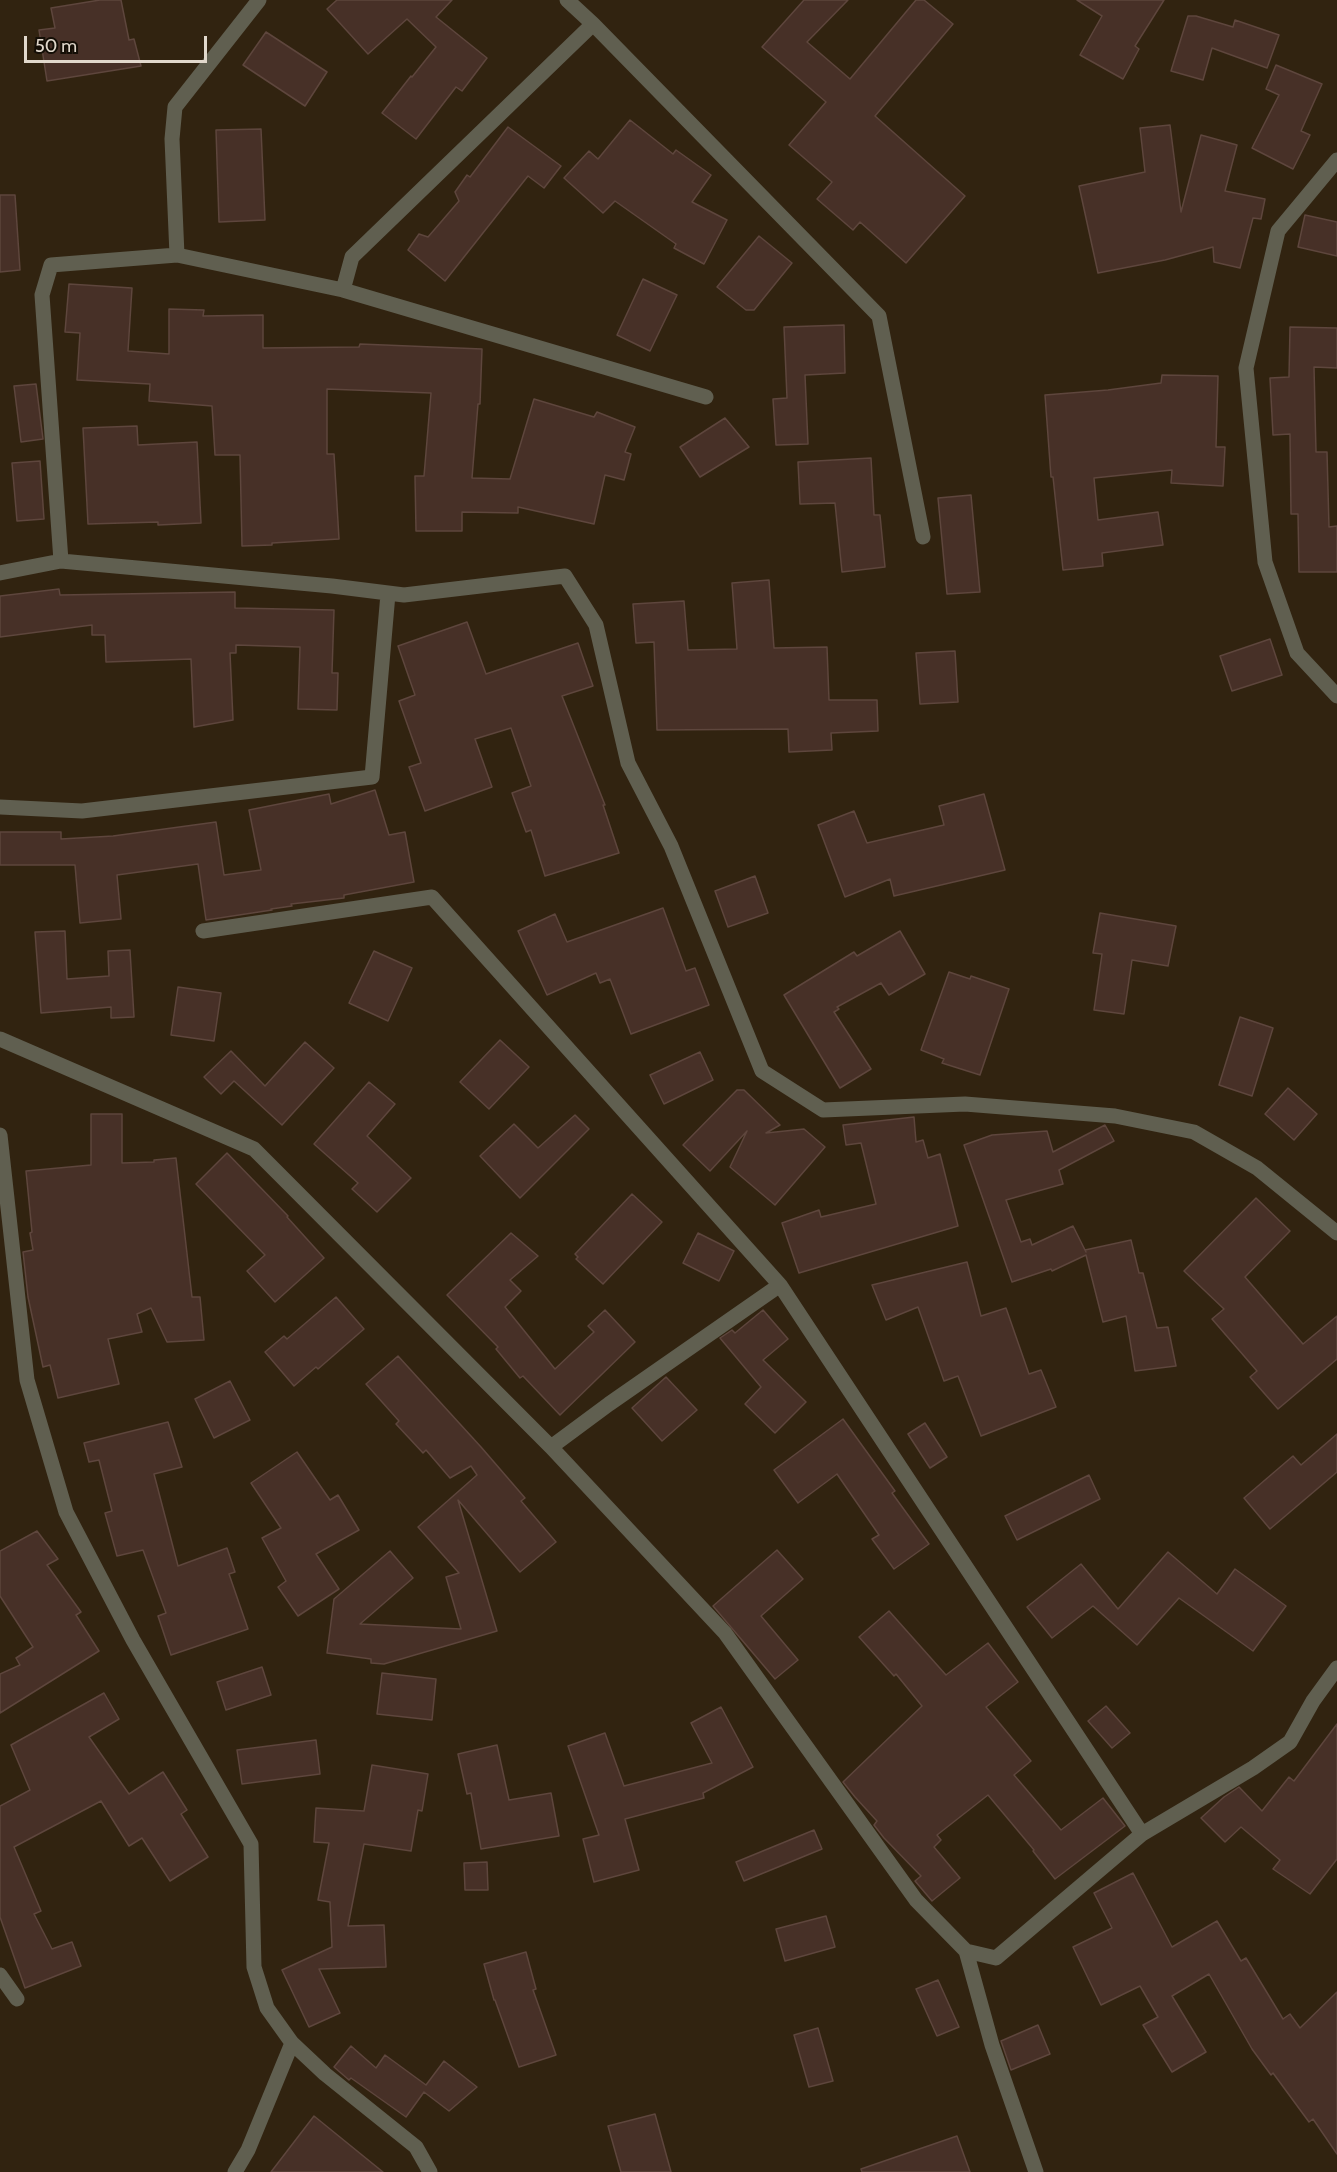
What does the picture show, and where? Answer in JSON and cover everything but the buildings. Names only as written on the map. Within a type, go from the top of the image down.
[{"type":"street","points":[[177,255],[172,139],[175,107],[259,0]]},
{"type":"street","points":[[567,0],[879,316],[923,537]]},
{"type":"street","points":[[343,290],[352,257],[593,24]]},
{"type":"street","points":[[1337,160],[1278,231],[1246,368],[1265,562],[1297,653],[1337,696]]},
{"type":"street","points":[[62,561],[42,295],[51,265],[177,255],[343,290],[706,397]]},
{"type":"street","points":[[0,573],[62,561],[332,586],[404,595],[565,576],[596,625],[628,764],[671,846],[762,1071],[823,1110],[965,1104],[1115,1116],[1194,1132],[1257,1168],[1337,1233]]},
{"type":"street","points":[[0,807],[82,812],[372,777],[388,594]]},
{"type":"street","points":[[203,931],[432,897],[780,1285],[1142,1834]]},
{"type":"street","points":[[0,1039],[254,1149],[551,1447],[725,1633],[916,1900],[966,1951],[992,2045],[1036,2172]]},
{"type":"street","points":[[0,1135],[27,1380],[66,1512],[133,1640],[251,1844],[254,1967],[267,2008],[292,2043],[325,2074],[416,2148],[430,2172]]},
{"type":"street","points":[[551,1447],[780,1285]]},
{"type":"street","points":[[966,1951],[996,1958],[1142,1834],[1253,1768],[1290,1742],[1313,1701],[1337,1668]]},
{"type":"street","points":[[0,1975],[18,1999]]},
{"type":"street","points":[[235,2172],[248,2150],[292,2043]]}]
